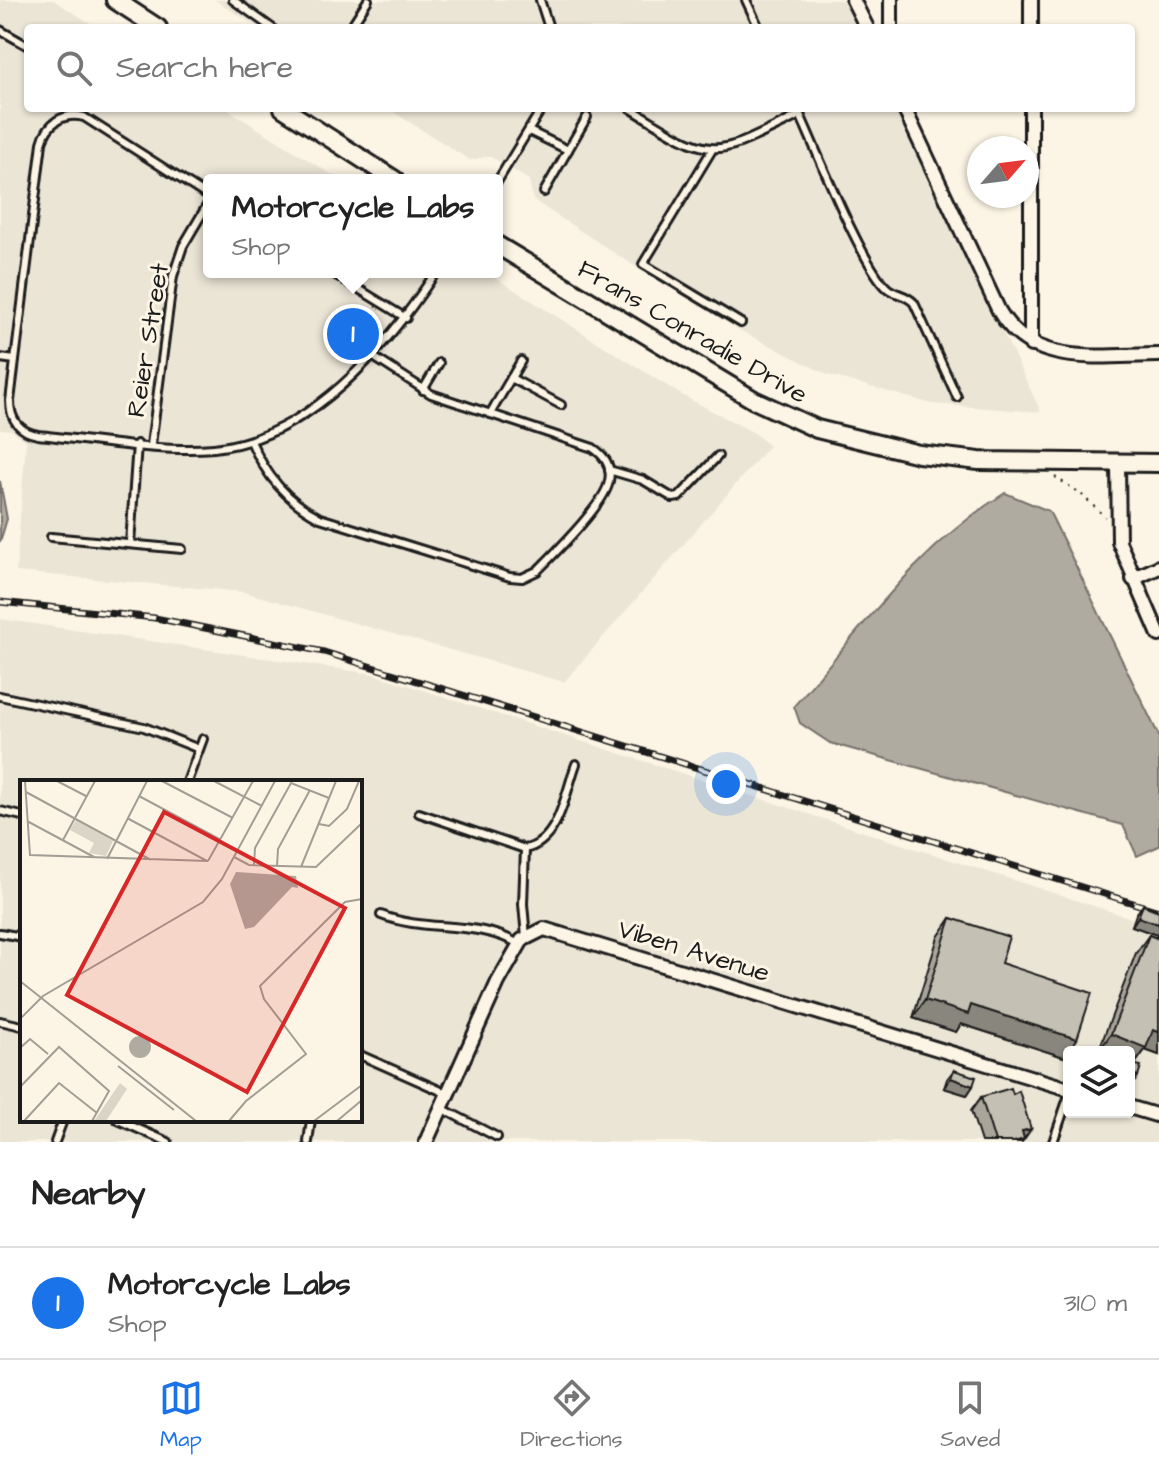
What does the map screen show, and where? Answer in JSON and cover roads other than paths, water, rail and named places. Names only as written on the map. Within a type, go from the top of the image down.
[{"type":"street","points":[[115,0],[152,24]]},
{"type":"street","points":[[853,0],[865,24]]},
{"type":"street","points":[[891,0],[891,24]]},
{"type":"street","points":[[1031,0],[1031,24]]},
{"type":"street","points":[[289,112],[386,174]]},
{"type":"street","points":[[906,112],[999,311],[1012,331],[1031,345],[1066,355],[1159,355]]},
{"type":"street","points":[[1031,112],[1031,345]]},
{"type":"street","name":"Frans Conradie Drive","points":[[503,249],[754,400],[817,429],[919,454],[979,461],[1159,463]]},
{"type":"street","points":[[1118,463],[1119,542],[1159,635]]},
{"type":"street","points":[[1133,579],[1159,567]]},
{"type":"street","name":"Viben Avenue","points":[[523,940],[544,929],[558,931],[1063,1087]]},
{"type":"street","points":[[426,1142],[498,982],[523,940]]},
{"type":"street","points":[[1135,1109],[1159,1116]]},
{"type":"lane","points":[[233,0],[266,24]]},
{"type":"lane","points":[[353,24],[368,0]]},
{"type":"lane","points":[[540,0],[548,24]]},
{"type":"lane","points":[[746,0],[757,24]]},
{"type":"lane","points":[[0,30],[24,44]]},
{"type":"lane","points":[[58,112],[59,118]]},
{"type":"lane","points":[[502,174],[540,112]]},
{"type":"lane","points":[[636,112],[686,143],[712,150],[733,147],[796,112]]},
{"type":"lane","points":[[798,112],[870,264],[888,290],[908,297],[914,303],[957,397]]},
{"type":"lane","points":[[203,195],[89,119],[71,115],[59,118],[50,126],[42,143],[10,408],[21,429],[38,435],[151,445],[214,448],[251,441],[294,420],[372,356],[406,318],[432,278]]},
{"type":"lane","points":[[544,192],[587,117]]},
{"type":"lane","points":[[529,131],[568,150]]},
{"type":"lane","points":[[712,150],[643,264],[741,323]]},
{"type":"lane","name":"Reier Street","points":[[151,445],[173,276],[183,246],[203,210]]},
{"type":"lane","points":[[341,278],[406,318]]},
{"type":"lane","points":[[251,441],[277,486],[308,511],[333,522],[516,578],[537,571],[603,496],[609,483],[609,470],[604,457],[593,448],[423,390],[372,356]]},
{"type":"lane","points":[[0,358],[15,360]]},
{"type":"lane","points":[[490,414],[521,361]]},
{"type":"lane","points":[[423,390],[439,363]]},
{"type":"lane","points":[[511,378],[561,405]]},
{"type":"lane","points":[[130,544],[137,444]]},
{"type":"lane","points":[[609,470],[643,480],[673,498],[679,497],[718,456]]},
{"type":"lane","points":[[51,537],[182,549]]},
{"type":"lane","points":[[0,696],[144,727],[199,749]]},
{"type":"lane","points":[[188,780],[203,739]]},
{"type":"lane","points":[[419,813],[525,849],[538,846],[550,834],[576,764]]},
{"type":"lane","points":[[0,811],[20,816]]},
{"type":"lane","points":[[381,915],[420,925],[470,926],[523,940],[525,849]]},
{"type":"lane","points":[[0,933],[20,937]]},
{"type":"lane","points":[[0,1021],[20,1026]]},
{"type":"lane","points":[[362,1056],[448,1094]]},
{"type":"lane","points":[[441,1108],[497,1137]]},
{"type":"lane","points":[[1053,1142],[1063,1113]]},
{"type":"lane","points":[[55,1142],[62,1122]]},
{"type":"lane","points":[[123,1122],[168,1142]]},
{"type":"lane","points":[[308,1142],[311,1122]]},
{"type":"railway","points":[[0,602],[155,618],[324,652],[1159,911]]},
{"type":"place","name":"Motorcycle Labs","points":[[353,334]]}]
